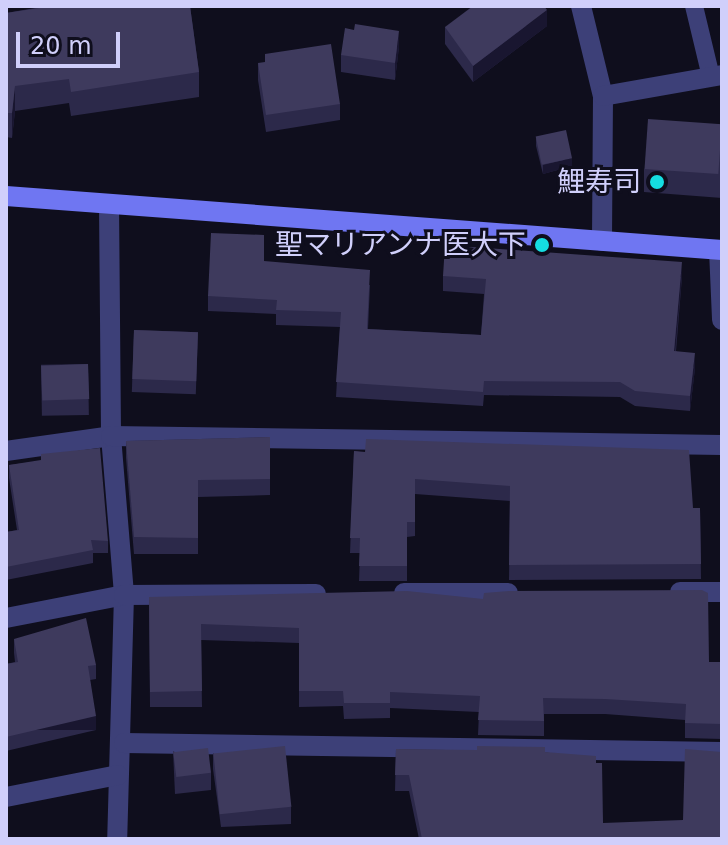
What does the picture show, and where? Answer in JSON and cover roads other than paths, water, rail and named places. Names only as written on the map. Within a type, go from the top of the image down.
[{"type":"street","points":[[581,6],[603,96],[602,241]]},
{"type":"street","points":[[603,96],[716,76]]},
{"type":"street","points":[[6,196],[720,250],[722,320]]},
{"type":"street","points":[[109,204],[111,436],[124,595],[124,743],[118,775],[117,839]]},
{"type":"street","points":[[6,451],[111,436],[722,445]]},
{"type":"street","points":[[659,592],[722,592]]},
{"type":"street","points":[[376,594],[533,593]]},
{"type":"street","points":[[6,618],[124,595],[344,594]]},
{"type":"street","points":[[124,743],[722,752]]},
{"type":"street","points":[[6,797],[118,775]]},
{"type":"lane","points":[[694,6],[716,76]]},
{"type":"place","name":"鯉寿司","points":[[657,182]]},
{"type":"place","name":"聖マリアンナ医大下","points":[[542,245]]}]
